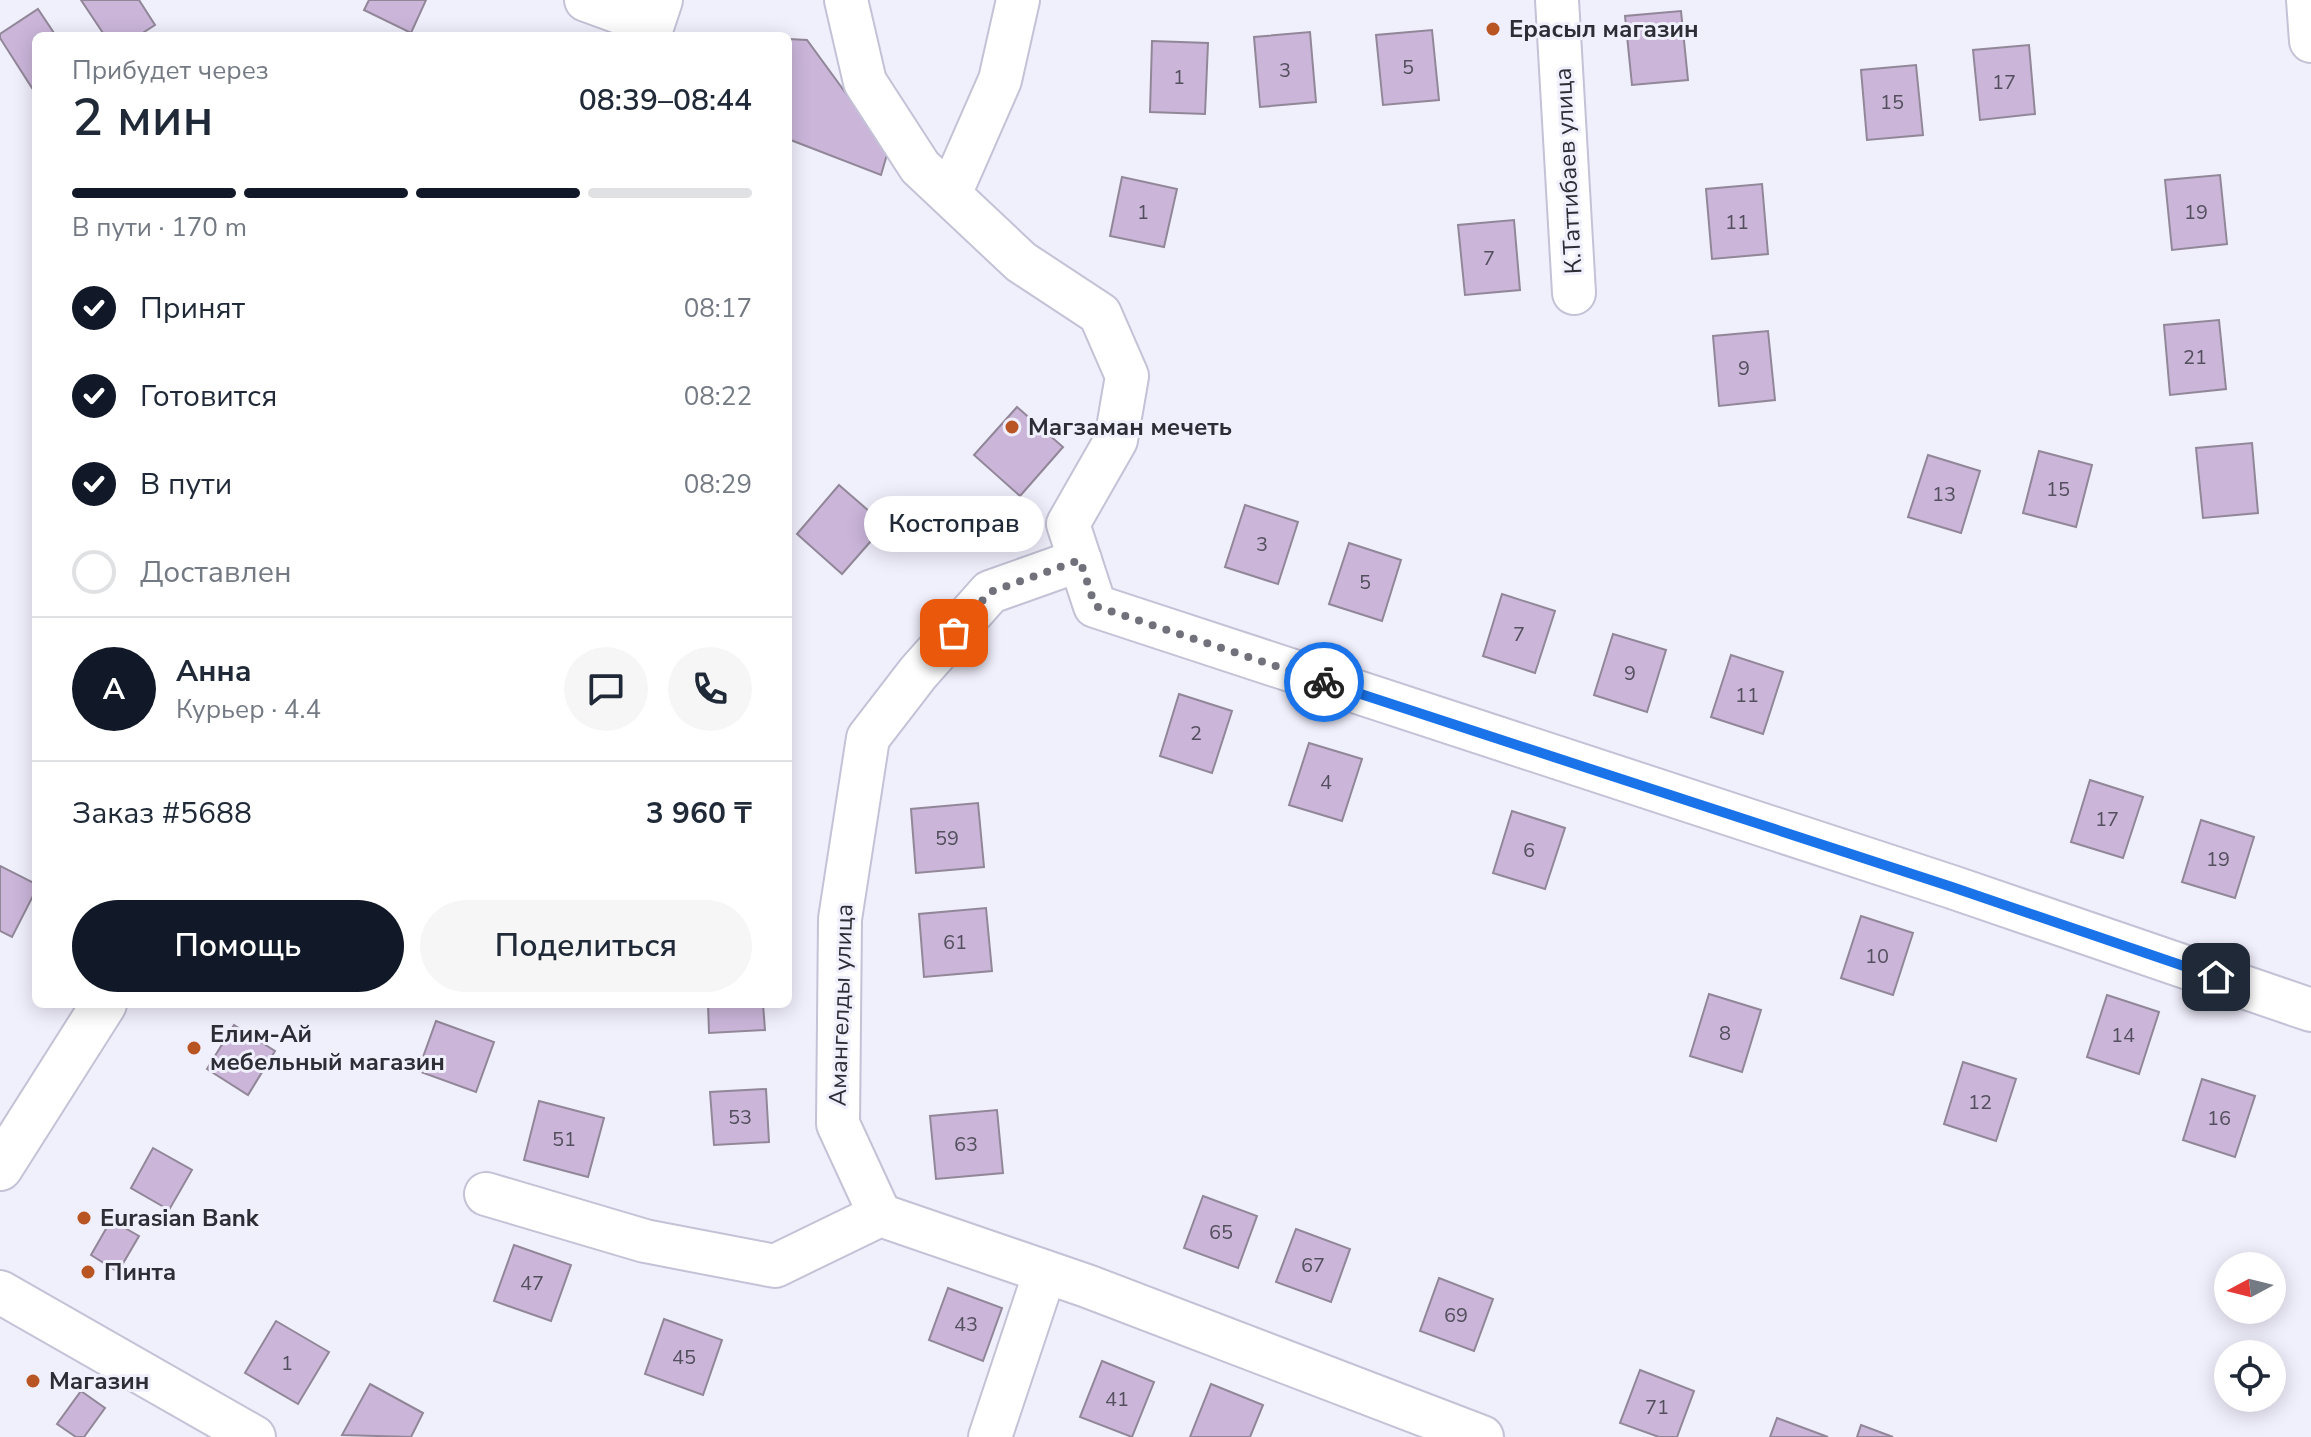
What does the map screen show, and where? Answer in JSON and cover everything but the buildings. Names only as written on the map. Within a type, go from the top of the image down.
[{"type":"main road","points":[[0,1168],[101,1008]]},
{"type":"street","points":[[586,0],[653,20]]},
{"type":"street","points":[[846,0],[865,82],[920,167],[1021,262],[1100,314],[1127,376],[1116,440],[1068,524],[1095,606],[1952,887],[2311,1010]]},
{"type":"street","points":[[950,194],[1000,80],[1018,0]]},
{"type":"street","name":"К.Таттибаев улица","points":[[1557,0],[1574,293]]},
{"type":"street","points":[[2308,0],[2311,41]]},
{"type":"street","name":"Амангелды улица","points":[[880,1215],[838,1124],[840,919],[868,738],[918,673],[990,592],[1080,560]]},
{"type":"street","points":[[486,1194],[645,1241],[775,1266],[880,1215],[1045,1272],[1482,1437]]},
{"type":"street","points":[[990,1437],[1045,1272]]},
{"type":"street","points":[[0,1292],[254,1437]]},
{"type":"way so far","points":[[954,633],[990,592],[1080,560],[1095,606],[1324,682]]},
{"type":"place","name":"Ерасыл магазин","points":[[1493,29]]},
{"type":"place","name":"Магзаман мечеть","points":[[1012,427]]},
{"type":"place","name":"Костоправ","points":[[954,633]]},
{"type":"place","name":"Елим-Ай мебельный магазин","points":[[194,1048]]},
{"type":"place","name":"Eurasian Bank","points":[[84,1218]]},
{"type":"place","name":"Пинта","points":[[88,1272]]},
{"type":"place","name":"Магазин","points":[[33,1381]]},
{"type":"route","points":[[1324,682],[1952,887],[2216,977]]}]
